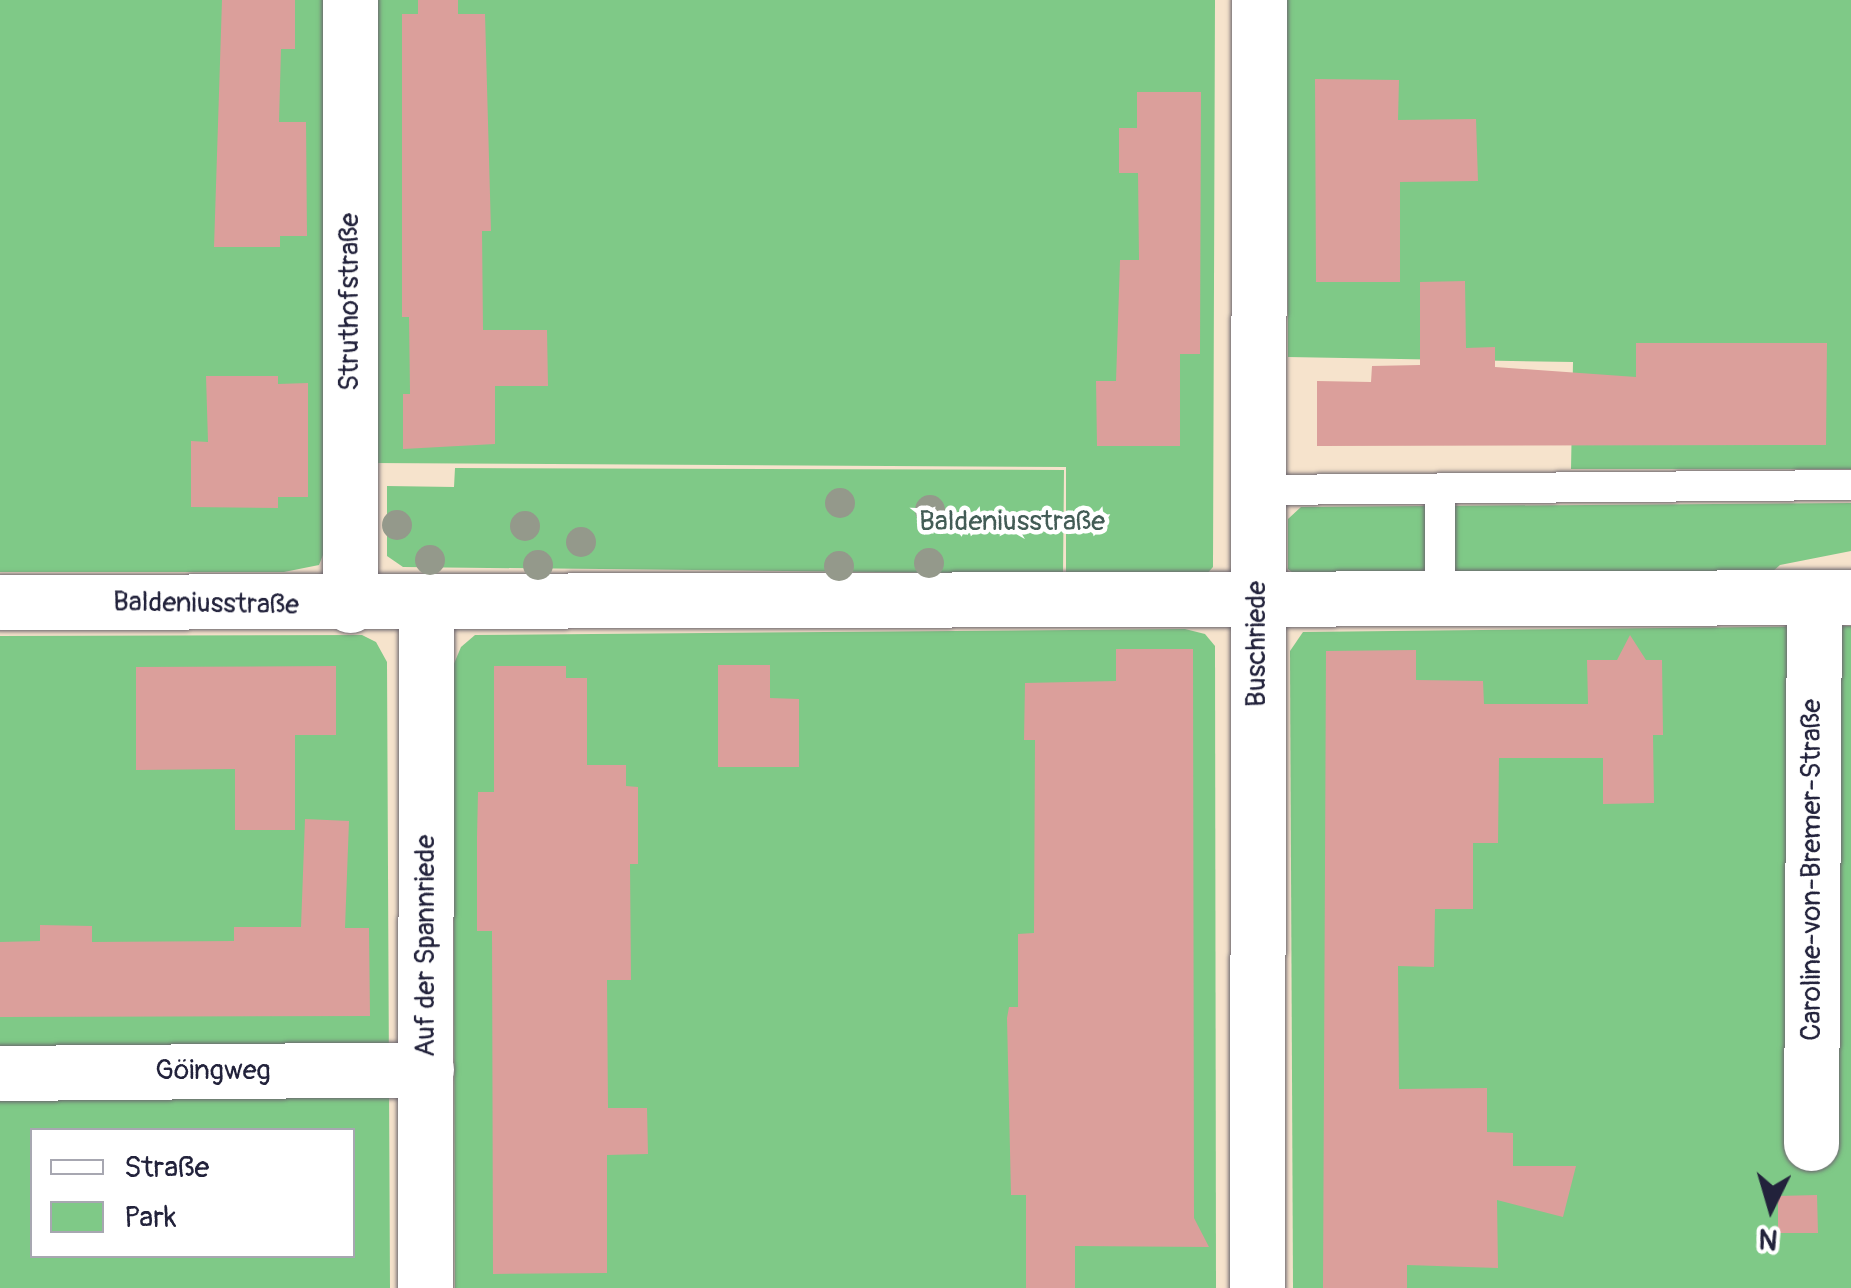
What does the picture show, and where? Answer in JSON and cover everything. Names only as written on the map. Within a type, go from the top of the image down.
[{"type":"street","name":"Struthofstraße","points":[[350,0],[350,605]]},
{"type":"street","name":"Buschriede","points":[[1257,1288],[1259,0]]},
{"type":"street","name":"Baldeniusstraße","points":[[0,602],[350,605],[1832,597]]},
{"type":"street","name":"Caroline-von-Bremer-Straße","points":[[1811,1143],[1832,597]]},
{"type":"street","name":"Auf der Spannriede","points":[[425,1288],[426,604]]},
{"type":"street","name":"Göingweg","points":[[0,1073],[426,1069]]},
{"type":"lane","points":[[1258,490],[1851,485]]},
{"type":"lane","points":[[1440,488],[1440,598]]},
{"type":"green space","points":[[0,0],[323,0],[325,550],[319,565],[284,572],[0,572]]},
{"type":"green space","points":[[373,0],[1215,0],[1213,567],[1204,577],[1066,581],[1066,467],[372,463]]},
{"type":"green space","points":[[1287,0],[1851,0],[1851,469],[1571,469],[1573,362],[1288,357]]},
{"type":"green space","name":"Baldeniusstraße","points":[[455,468],[1064,470],[1063,574],[403,567],[387,556],[387,486],[454,487]]},
{"type":"green space","points":[[1851,503],[1851,551],[1780,565],[1764,579],[1297,576],[1288,569],[1288,519],[1301,507]]},
{"type":"green space","points":[[1851,626],[1851,1288],[1293,1288],[1290,651],[1303,632]]},
{"type":"green space","points":[[1185,629],[1205,634],[1215,646],[1216,1288],[455,1288],[453,666],[461,647],[475,635]]},
{"type":"green space","points":[[362,635],[376,642],[387,662],[390,1288],[0,1288],[0,636]]},
{"type":"building","points":[[222,0],[295,0],[295,49],[281,49],[279,122],[306,122],[307,236],[280,236],[280,247],[214,247]]},
{"type":"building","points":[[418,0],[458,0],[458,14],[485,14],[491,231],[482,231],[483,330],[547,330],[548,386],[495,386],[495,444],[403,449],[403,394],[410,394],[409,317],[402,317],[402,14],[418,14]]},
{"type":"building","points":[[1315,79],[1399,80],[1398,120],[1476,119],[1478,181],[1400,182],[1400,282],[1316,282]]},
{"type":"building","points":[[1137,92],[1201,92],[1200,354],[1180,354],[1180,446],[1097,446],[1096,381],[1116,381],[1120,260],[1139,260],[1138,173],[1119,173],[1119,128],[1137,128]]},
{"type":"building","points":[[1465,281],[1466,348],[1495,347],[1495,367],[1636,377],[1636,343],[1827,343],[1826,445],[1317,446],[1317,381],[1371,382],[1372,366],[1420,365],[1420,282]]},
{"type":"building","points":[[206,376],[278,376],[278,384],[308,383],[308,497],[278,497],[278,508],[191,507],[191,441],[208,442]]},
{"type":"building","points":[[1630,635],[1646,660],[1662,660],[1663,735],[1653,735],[1654,803],[1603,804],[1603,758],[1499,758],[1498,843],[1473,843],[1473,909],[1435,909],[1434,967],[1398,966],[1399,1089],[1487,1088],[1487,1132],[1513,1133],[1513,1166],[1576,1166],[1563,1217],[1497,1200],[1498,1268],[1407,1265],[1407,1288],[1323,1288],[1326,651],[1416,650],[1416,680],[1483,681],[1484,704],[1588,704],[1587,660],[1617,660]]},
{"type":"building","points":[[1116,649],[1193,649],[1194,1218],[1209,1247],[1075,1246],[1075,1288],[1026,1288],[1026,1195],[1011,1195],[1007,1018],[1009,1007],[1018,1007],[1018,934],[1034,933],[1035,740],[1024,740],[1025,683],[1116,681]]},
{"type":"building","points":[[718,665],[770,665],[770,698],[799,699],[799,767],[718,767]]},
{"type":"building","points":[[336,666],[336,735],[295,735],[295,830],[235,830],[235,769],[136,770],[136,667]]},
{"type":"building","points":[[494,666],[566,666],[566,678],[587,678],[587,765],[626,765],[626,786],[638,787],[638,864],[630,864],[631,980],[607,980],[608,1108],[647,1108],[648,1154],[607,1155],[607,1273],[493,1274],[492,931],[477,931],[477,837],[478,792],[494,792]]},
{"type":"building","points":[[305,819],[349,821],[345,928],[369,928],[370,1016],[0,1017],[0,942],[40,941],[40,925],[92,926],[92,942],[234,941],[234,927],[301,927]]},
{"type":"building","points":[[1817,1195],[1818,1233],[1778,1233],[1778,1196]]}]
